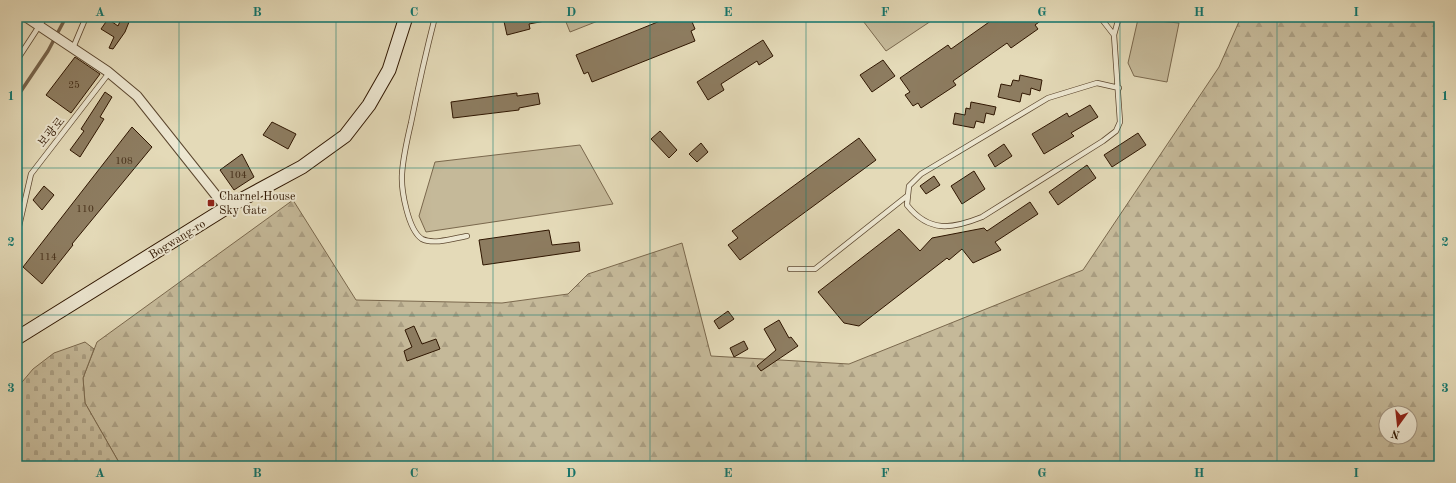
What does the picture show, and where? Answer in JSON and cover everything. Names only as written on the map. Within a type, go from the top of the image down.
[{"type":"main road","name":"Bogwang-ro","points":[[17,338],[226,208],[302,167],[345,136],[369,105],[389,70],[406,17]]},
{"type":"street","points":[[26,17],[109,73],[137,96],[226,208]]},
{"type":"lane","points":[[17,60],[41,26],[45,17]]},
{"type":"lane","points":[[73,48],[86,17]]},
{"type":"lane","points":[[435,17],[420,77],[404,159],[402,176],[403,190],[410,224],[422,238],[434,241],[467,236]]},
{"type":"lane","points":[[1100,17],[1114,35]]},
{"type":"lane","points":[[1119,17],[1114,35],[1119,88],[1121,114],[1120,122],[1116,131],[1103,141],[982,217],[950,227],[933,225],[914,213],[907,205],[906,196],[909,186],[921,174],[1048,98],[1097,83],[1119,88]]},
{"type":"lane","name":"보광로","points":[[17,235],[32,174],[109,73]]},
{"type":"lane","points":[[790,269],[815,268],[906,196]]},
{"type":"green space","points":[[564,17],[608,17],[570,32]]},
{"type":"green space","points":[[860,17],[937,17],[886,51]]},
{"type":"green space","points":[[1241,17],[1439,17],[1439,466],[121,466],[85,403],[83,378],[97,342],[293,200],[356,300],[502,303],[568,294],[588,274],[682,243],[711,356],[849,364],[1083,270],[1219,67]]},
{"type":"green space","points":[[1138,19],[1179,23],[1167,82],[1134,76],[1128,63]]},
{"type":"green space","points":[[580,145],[613,204],[426,232],[419,216],[435,162]]},
{"type":"green space","points":[[85,342],[94,349],[83,378],[85,403],[121,466],[17,466],[17,388],[33,369],[54,353]]},
{"type":"building","points":[[122,17],[131,17],[125,32],[113,49],[109,48],[114,37],[101,29],[108,19],[118,26]]},
{"type":"building","points":[[503,17],[545,17],[545,21],[529,24],[530,29],[507,35]]},
{"type":"building","points":[[670,17],[690,17],[695,29],[691,31],[695,41],[592,82],[588,72],[584,74],[576,55]]},
{"type":"building","points":[[989,17],[1046,17],[1035,25],[1038,29],[1011,48],[1007,43],[953,81],[956,85],[921,108],[918,103],[913,106],[905,95],[910,92],[900,78],[948,45],[951,49],[992,20]]},
{"type":"building","points":[[763,40],[773,56],[759,65],[757,61],[721,84],[724,90],[708,100],[697,82]]},
{"type":"building","points":[[75,57],[100,74],[71,113],[46,95]]},
{"type":"building","points":[[883,60],[895,76],[872,92],[860,75]]},
{"type":"building","points":[[1020,75],[1042,80],[1040,91],[1031,88],[1030,95],[1022,93],[1020,102],[998,97],[1001,84],[1011,86],[1013,80],[1019,81]]},
{"type":"building","points":[[105,92],[112,97],[100,117],[104,119],[80,157],[70,150],[84,131],[81,129]]},
{"type":"building","points":[[517,93],[517,96],[538,93],[540,104],[519,108],[519,110],[453,118],[451,102]]},
{"type":"building","points":[[971,102],[996,107],[994,115],[986,113],[984,123],[976,121],[974,128],[953,124],[955,113],[965,115],[966,108],[970,109]]},
{"type":"building","points":[[1090,105],[1098,117],[1071,133],[1074,136],[1044,154],[1032,134],[1067,113],[1069,117]]},
{"type":"building","points":[[272,122],[296,134],[288,149],[263,135]]},
{"type":"building","points":[[132,127],[152,147],[72,244],[73,245],[42,284],[23,267]]},
{"type":"building","points":[[660,131],[677,150],[669,158],[651,139]]},
{"type":"building","points":[[1138,133],[1146,145],[1112,167],[1104,155]]},
{"type":"building","points":[[859,138],[876,160],[740,260],[728,245],[738,238],[732,231]]},
{"type":"building","points":[[701,143],[708,152],[697,162],[689,154]]},
{"type":"building","points":[[1004,144],[1012,156],[995,167],[988,155]]},
{"type":"building","points":[[242,154],[254,177],[234,190],[220,170]]},
{"type":"building","points":[[1087,165],[1096,178],[1058,205],[1049,192]]},
{"type":"building","points":[[974,171],[985,189],[962,204],[951,186]]},
{"type":"building","points":[[934,176],[940,185],[926,194],[920,186]]},
{"type":"building","points":[[44,186],[54,195],[42,210],[33,200]]},
{"type":"building","points":[[1030,202],[1038,214],[995,242],[1001,250],[973,263],[962,249],[949,260],[947,258],[859,326],[844,323],[818,292],[899,229],[920,251],[932,238],[984,228],[987,231]]},
{"type":"building","points":[[549,230],[552,245],[579,242],[580,251],[483,265],[479,240]]},
{"type":"building","points":[[728,311],[734,319],[719,329],[714,321]]},
{"type":"building","points":[[779,320],[789,338],[791,337],[798,346],[761,371],[757,366],[776,350],[764,329]]},
{"type":"building","points":[[414,326],[422,344],[436,339],[440,349],[407,361],[404,351],[412,347],[405,330]]},
{"type":"building","points":[[744,341],[748,349],[734,357],[730,348]]},
{"type":"waterway","points":[[17,97],[48,51],[66,17]]},
{"type":"place","name":"Charnel House Sky Gate","points":[[211,203]]}]
